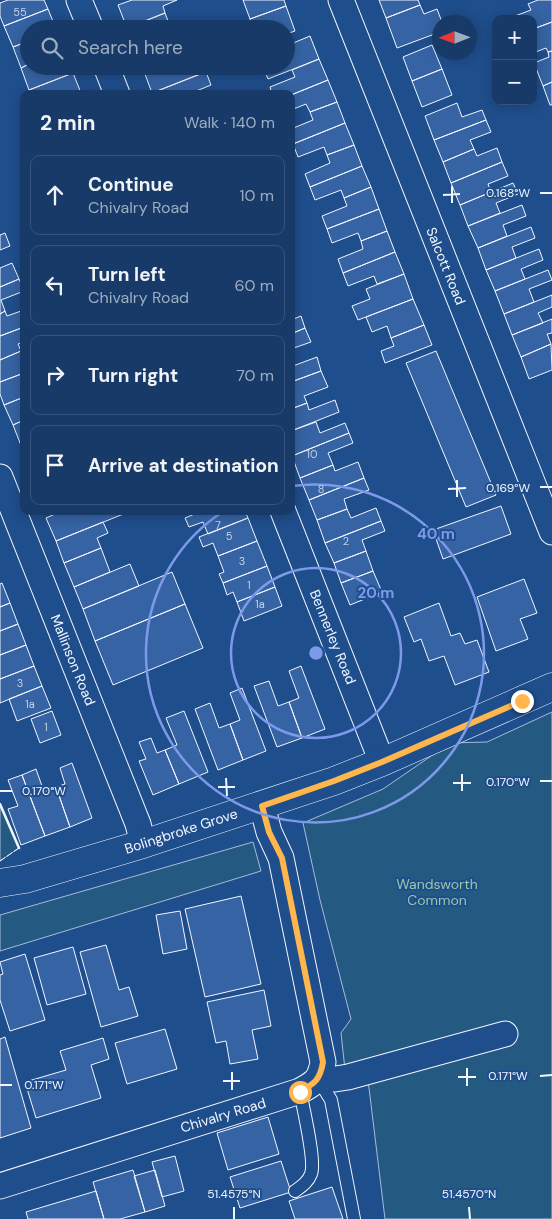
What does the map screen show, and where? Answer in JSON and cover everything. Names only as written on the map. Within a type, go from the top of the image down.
[{"type":"street","points":[[79,0],[87,20]]},
{"type":"street","name":"Salcott Road","points":[[341,0],[552,532]]},
{"type":"street","points":[[110,75],[115,90]]},
{"type":"street","name":"Mallinson Road","points":[[0,477],[138,824],[143,844]]},
{"type":"street","name":"Bennerley Road","points":[[285,515],[382,762]]},
{"type":"street","name":"Bolingbroke Grove","points":[[0,883],[25,879],[143,844],[334,781],[382,762],[552,687]]},
{"type":"street","points":[[262,806],[269,832],[282,858],[323,1062],[309,1085]]},
{"type":"street","name":"Chivalry Road","points":[[0,1186],[309,1085],[348,1077],[505,1034]]},
{"type":"lane","points":[[295,1191],[306,1183],[312,1172],[309,1085]]},
{"type":"lane","points":[[309,1085],[331,1100],[354,1219]]},
{"type":"green space","name":"Wandsworth Common","points":[[552,712],[552,1219],[385,1219],[369,1088],[368,1084],[347,1088],[341,1033],[351,1019],[320,900],[303,823],[383,789],[450,743],[487,742]]},
{"type":"green space","points":[[0,804],[19,848],[0,861]]},
{"type":"green space","points":[[253,842],[261,871],[0,951],[0,915]]},
{"type":"building","points":[[8,0],[44,0],[48,9],[4,26],[0,16],[0,3]]},
{"type":"building","points":[[132,0],[177,0],[163,6],[165,13],[147,20],[124,20],[118,5]]},
{"type":"building","points":[[243,0],[284,0],[286,6],[250,19]]},
{"type":"building","points":[[379,0],[418,0],[420,5],[386,18]]},
{"type":"building","points":[[538,0],[552,0],[552,22],[537,28],[537,15],[518,15],[531,10],[528,4]]},
{"type":"building","points":[[420,5],[424,14],[437,9],[439,15],[432,15],[432,35],[397,48],[386,18]]},
{"type":"building","points":[[286,6],[291,20],[250,20]]},
{"type":"building","points":[[48,9],[52,20],[20,20],[20,44],[13,47],[4,26]]},
{"type":"building","points":[[165,13],[168,20],[147,20]]},
{"type":"building","points":[[552,22],[552,51],[548,52],[546,48],[537,51],[537,28]]},
{"type":"building","points":[[310,36],[319,59],[295,68],[295,42]]},
{"type":"building","points":[[20,44],[20,65],[13,47]]},
{"type":"building","points":[[432,45],[432,60],[438,60],[442,69],[412,81],[403,57]]},
{"type":"building","points":[[552,51],[552,82],[543,86],[537,71],[537,62],[549,57],[548,52]]},
{"type":"building","points":[[319,59],[328,80],[295,93],[295,90],[271,90],[270,87],[295,77],[295,69]]},
{"type":"building","points":[[442,69],[452,95],[422,107],[412,81]]},
{"type":"building","points":[[24,75],[68,75],[29,90]]},
{"type":"building","points":[[68,75],[74,75],[80,90],[29,90]]},
{"type":"building","points":[[145,75],[197,75],[160,90],[151,90]]},
{"type":"building","points":[[198,75],[207,75],[211,85],[199,90],[160,90]]},
{"type":"building","points":[[266,75],[278,75],[268,79]]},
{"type":"building","points":[[328,80],[337,102],[310,112],[306,104],[295,108],[295,93]]},
{"type":"building","points":[[552,82],[552,105],[550,105],[543,86]]},
{"type":"building","points":[[337,102],[345,123],[295,143],[295,127],[313,120],[310,112]]},
{"type":"building","points":[[457,103],[462,117],[482,110],[486,120],[434,140],[425,116]]},
{"type":"building","points":[[486,120],[491,132],[470,140],[474,149],[443,162],[434,140]]},
{"type":"building","points":[[345,123],[354,145],[327,155],[324,147],[298,157],[295,143]]},
{"type":"building","points":[[354,145],[362,166],[310,187],[305,174],[330,163],[327,155]]},
{"type":"building","points":[[497,148],[502,162],[451,183],[443,162],[474,149],[477,156]]},
{"type":"building","points":[[502,162],[508,176],[488,184],[491,192],[460,205],[451,183]]},
{"type":"building","points":[[362,166],[371,187],[344,198],[341,190],[315,200],[310,187]]},
{"type":"building","points":[[513,183],[518,194],[496,203],[500,213],[468,226],[460,205]]},
{"type":"building","points":[[371,187],[379,209],[327,229],[322,216],[347,206],[344,198]]},
{"type":"building","points":[[522,205],[526,216],[503,225],[507,236],[478,248],[468,226]]},
{"type":"building","points":[[379,209],[387,231],[361,241],[358,233],[332,243],[327,229]]},
{"type":"building","points":[[531,227],[535,238],[512,247],[516,258],[486,270],[478,248]]},
{"type":"building","points":[[387,231],[395,252],[343,273],[338,259],[363,249],[361,241]]},
{"type":"building","points":[[5,233],[10,246],[0,250],[0,235]]},
{"type":"building","points":[[539,249],[543,260],[521,269],[525,279],[495,291],[486,270]]},
{"type":"building","points":[[395,252],[404,274],[377,284],[374,276],[348,286],[343,273]]},
{"type":"building","points":[[12,263],[19,279],[0,287],[0,268]]},
{"type":"building","points":[[548,270],[552,280],[529,289],[534,302],[504,314],[495,291]]},
{"type":"building","points":[[404,274],[413,299],[358,320],[352,306],[370,299],[366,289]]},
{"type":"building","points":[[19,279],[20,281],[20,293],[1,300],[5,311],[0,314],[0,287]]},
{"type":"building","points":[[552,295],[552,307],[538,313],[543,323],[512,335],[504,314]]},
{"type":"building","points":[[413,299],[424,325],[391,338],[387,326],[372,332],[366,317]]},
{"type":"building","points":[[5,311],[7,316],[20,311],[20,328],[0,336],[0,314]]},
{"type":"building","points":[[301,316],[305,328],[295,332],[295,318]]},
{"type":"building","points":[[552,319],[552,333],[547,334],[551,344],[521,357],[512,335]]},
{"type":"building","points":[[424,325],[432,345],[385,363],[381,351],[394,346],[391,338]]},
{"type":"building","points":[[20,328],[20,343],[18,344],[20,351],[0,360],[0,336]]},
{"type":"building","points":[[305,328],[311,342],[295,348],[295,332]]},
{"type":"building","points":[[551,344],[552,370],[529,379],[521,357]]},
{"type":"building","points":[[20,351],[20,374],[0,382],[0,360]]},
{"type":"building","points":[[436,351],[496,495],[466,507],[406,363]]},
{"type":"building","points":[[317,357],[321,371],[295,381],[295,365]]},
{"type":"building","points":[[321,371],[328,387],[304,396],[307,403],[295,408],[295,381]]},
{"type":"building","points":[[20,374],[20,399],[4,405],[0,394],[0,382]]},
{"type":"building","points":[[20,399],[20,422],[13,425],[4,405]]},
{"type":"building","points":[[335,400],[339,412],[295,429],[295,408],[307,403],[309,410]]},
{"type":"building","points":[[20,422],[20,443],[13,425]]},
{"type":"building","points":[[316,422],[320,433],[345,423],[349,433],[295,455],[295,430]]},
{"type":"building","points":[[349,433],[353,443],[328,453],[333,465],[300,478],[295,464],[295,455]]},
{"type":"building","points":[[358,462],[364,478],[309,500],[300,478],[333,465],[335,471]]},
{"type":"building","points":[[364,478],[369,490],[344,499],[347,509],[317,520],[309,500]]},
{"type":"building","points":[[501,506],[511,534],[443,559],[433,530]]},
{"type":"building","points":[[376,508],[381,521],[325,543],[317,520],[347,509],[351,518]]},
{"type":"building","points":[[53,515],[121,515],[56,541],[46,518]]},
{"type":"building","points":[[192,515],[247,515],[248,518],[208,534],[203,522],[189,527],[185,518]]},
{"type":"building","points":[[248,518],[257,541],[218,556],[213,543],[203,547],[199,537]]},
{"type":"building","points":[[381,521],[385,531],[362,540],[366,551],[334,563],[325,543]]},
{"type":"building","points":[[103,522],[108,533],[97,538],[101,548],[64,563],[56,541]]},
{"type":"building","points":[[257,541],[267,566],[223,583],[219,574],[224,572],[218,556]]},
{"type":"building","points":[[101,548],[110,572],[74,587],[64,563]]},
{"type":"building","points":[[366,551],[373,571],[341,583],[334,563]]},
{"type":"building","points":[[130,564],[139,586],[83,609],[74,587]]},
{"type":"building","points":[[267,566],[275,587],[237,602],[233,592],[227,595],[223,583]]},
{"type":"building","points":[[373,571],[382,592],[350,605],[341,583]]},
{"type":"building","points":[[172,572],[185,604],[95,641],[83,609]]},
{"type":"building","points":[[524,579],[537,613],[520,619],[528,639],[496,651],[477,597]]},
{"type":"building","points":[[2,583],[10,603],[0,607],[0,584]]},
{"type":"building","points":[[275,587],[282,606],[244,621],[237,602]]},
{"type":"building","points":[[10,603],[18,624],[0,631],[0,607]]},
{"type":"building","points":[[439,603],[451,636],[460,633],[465,644],[477,640],[489,672],[455,685],[444,656],[429,661],[421,639],[414,642],[404,617]]},
{"type":"building","points":[[185,604],[203,648],[113,685],[95,641]]},
{"type":"building","points":[[18,624],[26,645],[0,655],[0,631]]},
{"type":"building","points":[[26,645],[34,666],[0,679],[0,655]]},
{"type":"building","points":[[34,666],[42,686],[0,703],[0,679]]},
{"type":"building","points":[[301,666],[325,729],[302,738],[289,702],[299,698],[289,671]]},
{"type":"building","points":[[269,681],[278,706],[289,702],[302,738],[277,747],[254,686]]},
{"type":"building","points":[[42,686],[51,708],[17,721],[9,699]]},
{"type":"building","points":[[242,688],[266,751],[243,760],[230,724],[240,720],[230,693]]},
{"type":"building","points":[[210,703],[219,728],[230,724],[243,760],[218,770],[195,709]]},
{"type":"building","points":[[52,711],[61,735],[40,743],[31,719]]},
{"type":"building","points":[[184,711],[208,772],[179,784],[165,750],[177,745],[166,718]]},
{"type":"building","points":[[151,738],[157,753],[165,750],[179,784],[153,795],[139,761],[146,759],[139,742]]},
{"type":"building","points":[[72,763],[92,818],[70,827],[56,787],[65,784],[60,768]]},
{"type":"building","points":[[36,769],[44,792],[56,787],[70,827],[45,836],[22,775]]},
{"type":"building","points":[[22,775],[45,836],[21,845],[8,809],[18,806],[8,780]]},
{"type":"building","points":[[241,896],[261,984],[205,997],[185,909]]},
{"type":"building","points":[[180,911],[187,949],[163,954],[156,915]]},
{"type":"building","points":[[106,945],[119,990],[129,987],[138,1016],[101,1027],[80,952]]},
{"type":"building","points":[[73,947],[86,994],[47,1005],[34,958]]},
{"type":"building","points":[[25,954],[45,1020],[10,1031],[0,1000],[0,975],[3,974],[0,962]]},
{"type":"building","points":[[264,990],[271,1026],[252,1030],[258,1059],[230,1064],[226,1041],[216,1043],[207,1002]]},
{"type":"building","points":[[165,1029],[177,1069],[127,1084],[115,1043]]},
{"type":"building","points":[[5,1037],[31,1128],[0,1138],[0,1039]]},
{"type":"building","points":[[103,1038],[109,1059],[91,1065],[101,1098],[36,1118],[25,1082],[66,1070],[60,1051]]},
{"type":"building","points":[[268,1117],[279,1154],[228,1170],[217,1133]]},
{"type":"building","points":[[175,1156],[184,1191],[162,1197],[152,1162]]},
{"type":"building","points":[[281,1161],[291,1192],[240,1208],[230,1177]]},
{"type":"building","points":[[133,1170],[145,1212],[120,1219],[104,1219],[93,1182]]},
{"type":"building","points":[[155,1170],[165,1206],[145,1212],[134,1176]]},
{"type":"building","points":[[332,1187],[343,1219],[295,1219],[289,1201]]},
{"type":"building","points":[[96,1191],[104,1219],[28,1219],[26,1212]]},
{"type":"fence","points":[[0,861],[19,848]]},
{"type":"wall","points":[[0,804],[19,848]]},
{"type":"route","points":[[300,1092],[318,1079],[322,1071],[323,1062],[282,858],[269,832],[262,806],[382,762],[522,701]]}]
